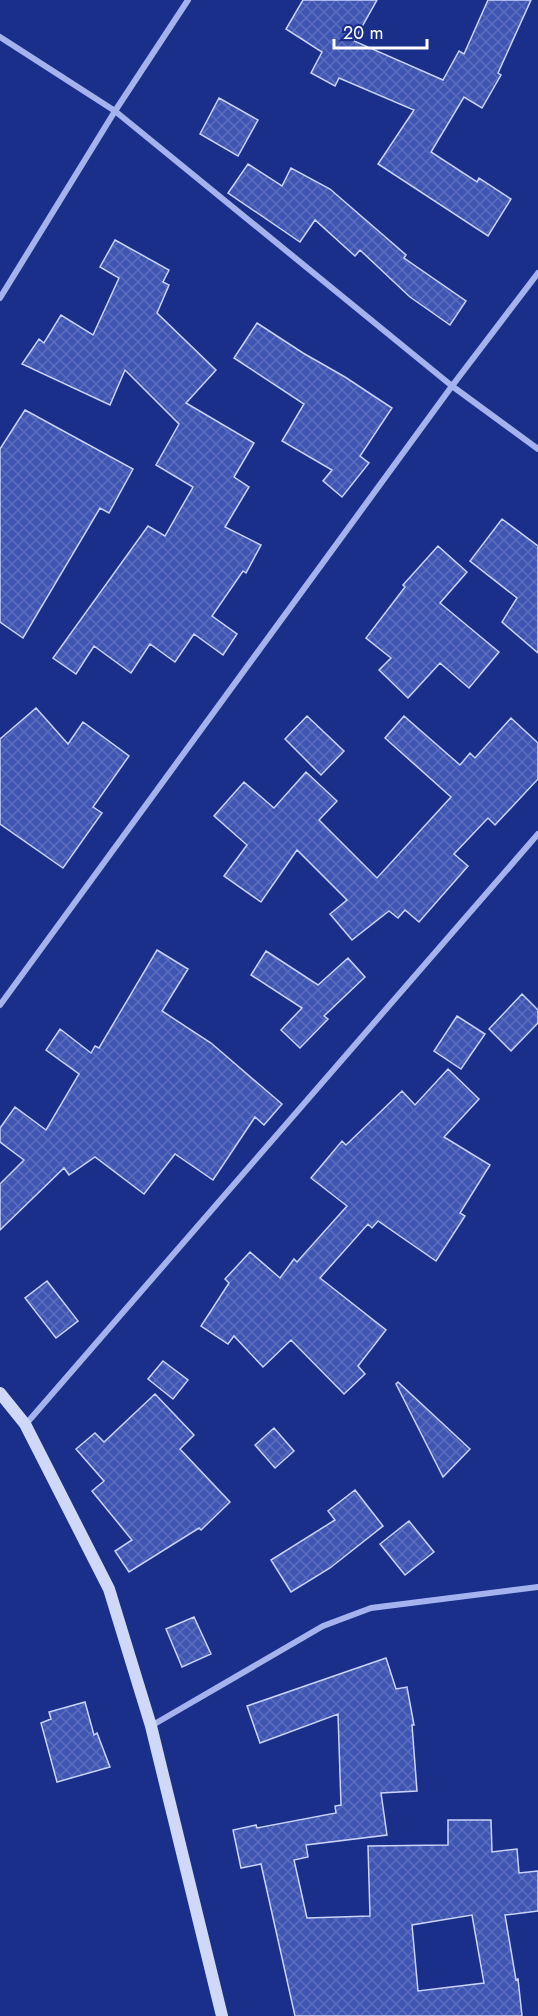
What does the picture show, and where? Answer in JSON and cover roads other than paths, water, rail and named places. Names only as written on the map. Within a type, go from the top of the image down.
[{"type":"main road","points":[[0,1393],[25,1424],[109,1589],[151,1726],[222,2016]]},
{"type":"street","points":[[0,298],[115,111],[188,0]]},
{"type":"street","points":[[0,37],[115,111],[452,386],[538,449]]},
{"type":"street","points":[[0,1005],[452,386],[538,273]]},
{"type":"street","points":[[25,1424],[538,834]]},
{"type":"street","points":[[151,1726],[323,1626],[371,1608],[538,1587]]}]
